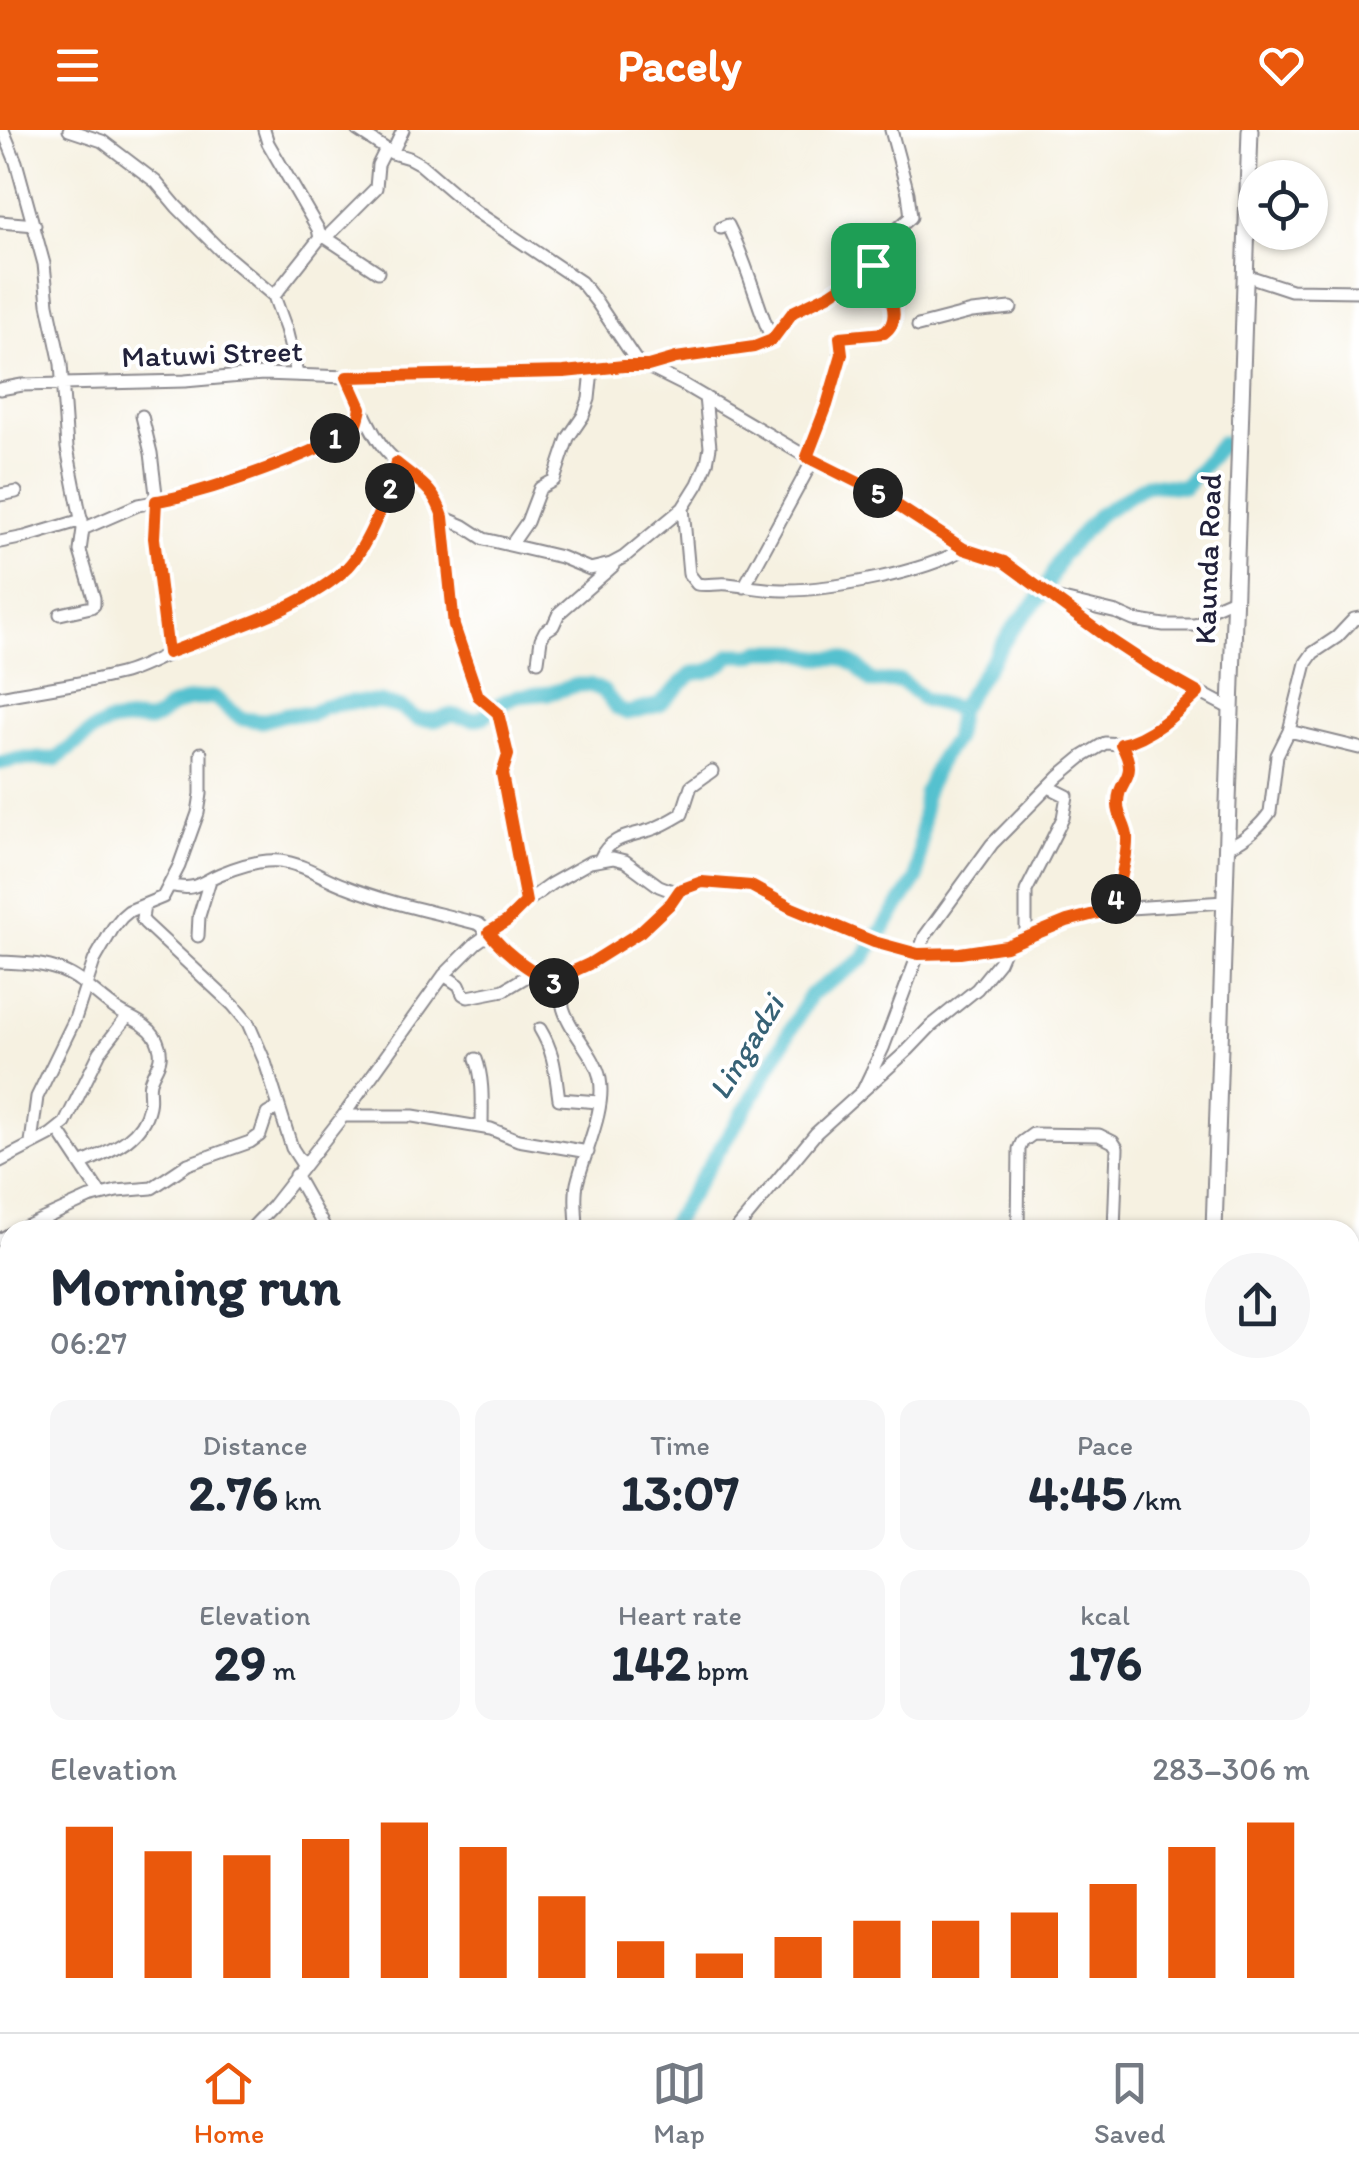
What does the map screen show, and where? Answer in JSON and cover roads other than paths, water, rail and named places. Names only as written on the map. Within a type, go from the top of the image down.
[{"type":"main road","name":"Kaunda Road","points":[[1214,1220],[1250,130]]},
{"type":"street","points":[[2,130],[16,162],[44,264],[58,344],[67,448],[82,524],[80,551],[94,598],[94,605],[60,614]]},
{"type":"street","points":[[69,130],[102,141],[156,182],[223,253],[274,296],[297,374]]},
{"type":"street","points":[[264,130],[322,238],[378,272]]},
{"type":"street","points":[[356,130],[389,151],[420,164],[475,211],[580,282],[643,366],[875,491],[964,549],[1004,562],[1150,666],[1231,709]]},
{"type":"street","points":[[274,296],[322,238],[378,186],[378,165],[403,130]]},
{"type":"street","points":[[722,228],[728,226],[737,244],[772,340],[793,312],[830,294],[873,265],[895,231],[911,217],[891,130]]},
{"type":"street","points":[[0,222],[35,225]]},
{"type":"street","points":[[744,586],[810,458],[842,354],[840,337],[884,333],[894,323],[888,294],[873,265]]},
{"type":"street","points":[[1245,276],[1290,290],[1359,291]]},
{"type":"street","points":[[918,326],[972,312],[1011,308]]},
{"type":"street","name":"Matuwi Street","points":[[0,389],[22,384],[297,374],[347,377],[592,370],[643,366],[754,347],[772,340]]},
{"type":"street","points":[[511,545],[527,522],[540,488],[556,476],[568,438],[589,399],[592,370]]},
{"type":"street","points":[[347,377],[382,446],[396,463],[432,492],[443,517],[451,612],[478,696],[498,713],[508,755],[502,774],[526,902]]},
{"type":"street","points":[[538,661],[541,639],[554,626],[559,613],[682,508],[698,484],[709,456],[705,398]]},
{"type":"street","points":[[0,542],[82,524],[138,505],[232,482],[316,450],[354,427],[361,408]]},
{"type":"street","points":[[142,416],[151,454],[156,501],[154,538],[168,653]]},
{"type":"street","points":[[0,697],[138,668],[271,614],[313,592],[349,566],[386,497],[396,463]]},
{"type":"street","points":[[0,495],[16,492]]},
{"type":"street","points":[[682,508],[688,566],[692,580],[703,585],[783,590],[821,587],[906,572],[950,558],[964,549]]},
{"type":"street","points":[[443,517],[479,537],[590,568],[624,557]]},
{"type":"street","points":[[1055,598],[1164,625],[1200,624],[1214,608],[1236,598]]},
{"type":"street","points":[[1227,844],[1239,842],[1268,815],[1277,755],[1288,732],[1306,663],[1313,653],[1359,618]]},
{"type":"street","points":[[863,1090],[926,936],[992,844],[1048,786],[1099,746],[1134,740],[1198,693]]},
{"type":"street","points":[[1288,732],[1359,748]]},
{"type":"street","points":[[1114,909],[1127,835],[1119,813],[1119,795],[1130,765],[1121,744]]},
{"type":"street","points":[[31,1143],[37,1096],[76,1019],[94,961],[112,928],[129,912],[158,901],[170,885],[198,814],[201,754]]},
{"type":"street","points":[[600,859],[616,840],[662,826],[682,814],[692,786],[712,771]]},
{"type":"street","points":[[1026,939],[1026,891],[1063,818],[1067,796],[1048,786]]},
{"type":"street","points":[[260,1220],[343,1116],[444,974],[526,902],[568,873],[600,859],[625,861],[672,891],[702,882],[751,886],[792,908],[874,942],[918,954],[1006,946],[1067,921],[1114,909],[1225,902]]},
{"type":"street","points":[[170,885],[194,888],[250,864],[288,862],[344,886],[479,924],[498,946],[564,989]]},
{"type":"street","points":[[198,936],[210,880]]},
{"type":"street","points":[[577,1220],[576,1189],[601,1086],[592,1056],[566,1019],[564,989],[571,974],[640,932],[680,890]]},
{"type":"street","points":[[144,905],[145,923],[234,1005],[248,1023],[299,1170],[322,1220]]},
{"type":"street","points":[[744,1220],[816,1133],[930,1026],[977,989],[999,962],[1006,946]]},
{"type":"street","points":[[0,962],[60,970],[147,1027],[160,1048],[161,1060],[150,1082],[149,1106],[142,1125],[118,1146],[81,1164]]},
{"type":"street","points":[[444,974],[459,985],[464,996],[472,997],[504,990],[534,972]]},
{"type":"street","points":[[0,1162],[58,1130],[106,1043],[127,1016]]},
{"type":"street","points":[[540,1029],[554,1059],[559,1100],[599,1102]]},
{"type":"street","points":[[476,1059],[482,1127]]},
{"type":"street","points":[[40,1220],[101,1195],[152,1188],[182,1166],[250,1142],[260,1135],[267,1114],[280,1107]]},
{"type":"street","points":[[343,1116],[413,1116],[482,1127],[518,1140],[588,1152]]},
{"type":"street","points":[[58,1130],[101,1195]]},
{"type":"street","points":[[1018,1220],[1022,1142],[1034,1134],[1066,1133],[1099,1135],[1117,1148],[1114,1220]]},
{"type":"waterway","points":[[1046,588],[1061,556],[1097,516],[1147,484],[1184,487],[1222,443]]},
{"type":"waterway","name":"Lingadzi","points":[[674,1220],[751,1100],[810,995],[863,959],[917,878],[925,793],[941,757],[954,741],[959,709],[1013,628],[1042,595]]},
{"type":"waterway","points":[[0,763],[56,759],[108,723],[149,721],[189,700],[214,697],[243,719],[262,721],[286,714],[311,714],[324,706],[352,702],[380,702],[401,708],[417,719],[435,720],[452,715],[473,719],[518,696],[590,685],[603,691],[618,709],[627,713],[659,705],[693,673],[714,668],[731,655],[761,651],[842,658],[857,666],[872,682],[901,681],[923,699],[959,709]]}]
